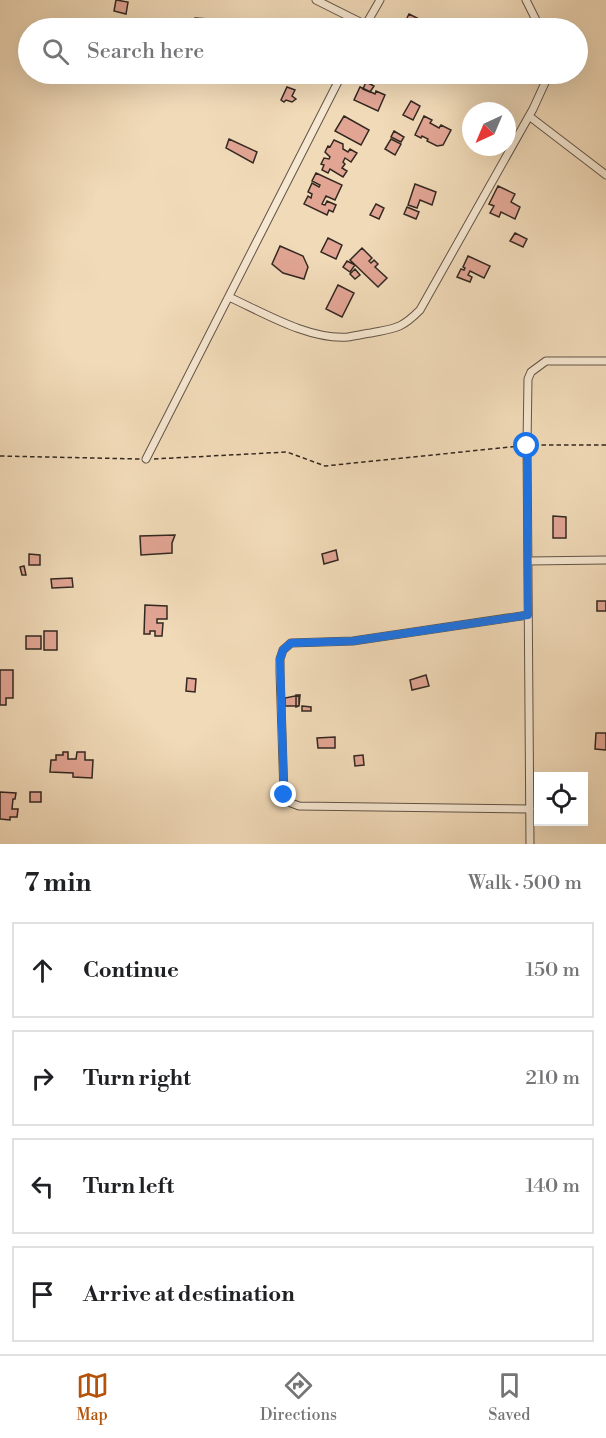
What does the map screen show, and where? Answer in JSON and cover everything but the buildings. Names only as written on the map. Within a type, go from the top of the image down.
[{"type":"street","points":[[316,0],[349,18]]},
{"type":"street","points":[[370,18],[380,0]]},
{"type":"street","points":[[526,0],[535,18]]},
{"type":"street","points":[[146,459],[337,84]]},
{"type":"street","points":[[230,297],[305,331],[320,334],[347,337],[397,328],[408,322],[420,310],[529,116],[544,84]]},
{"type":"street","points":[[529,116],[606,175]]},
{"type":"street","points":[[530,844],[528,379],[531,372],[546,361],[606,361]]},
{"type":"street","points":[[528,561],[606,560]]},
{"type":"street","points":[[528,615],[353,641],[291,643],[283,650],[280,672],[284,795],[291,803],[299,806],[530,809]]},
{"type":"path","points":[[0,456],[146,459],[287,452],[325,466],[527,446],[606,445]]},
{"type":"route","points":[[284,795],[280,659],[283,650],[291,643],[353,641],[528,615],[527,446]]}]
